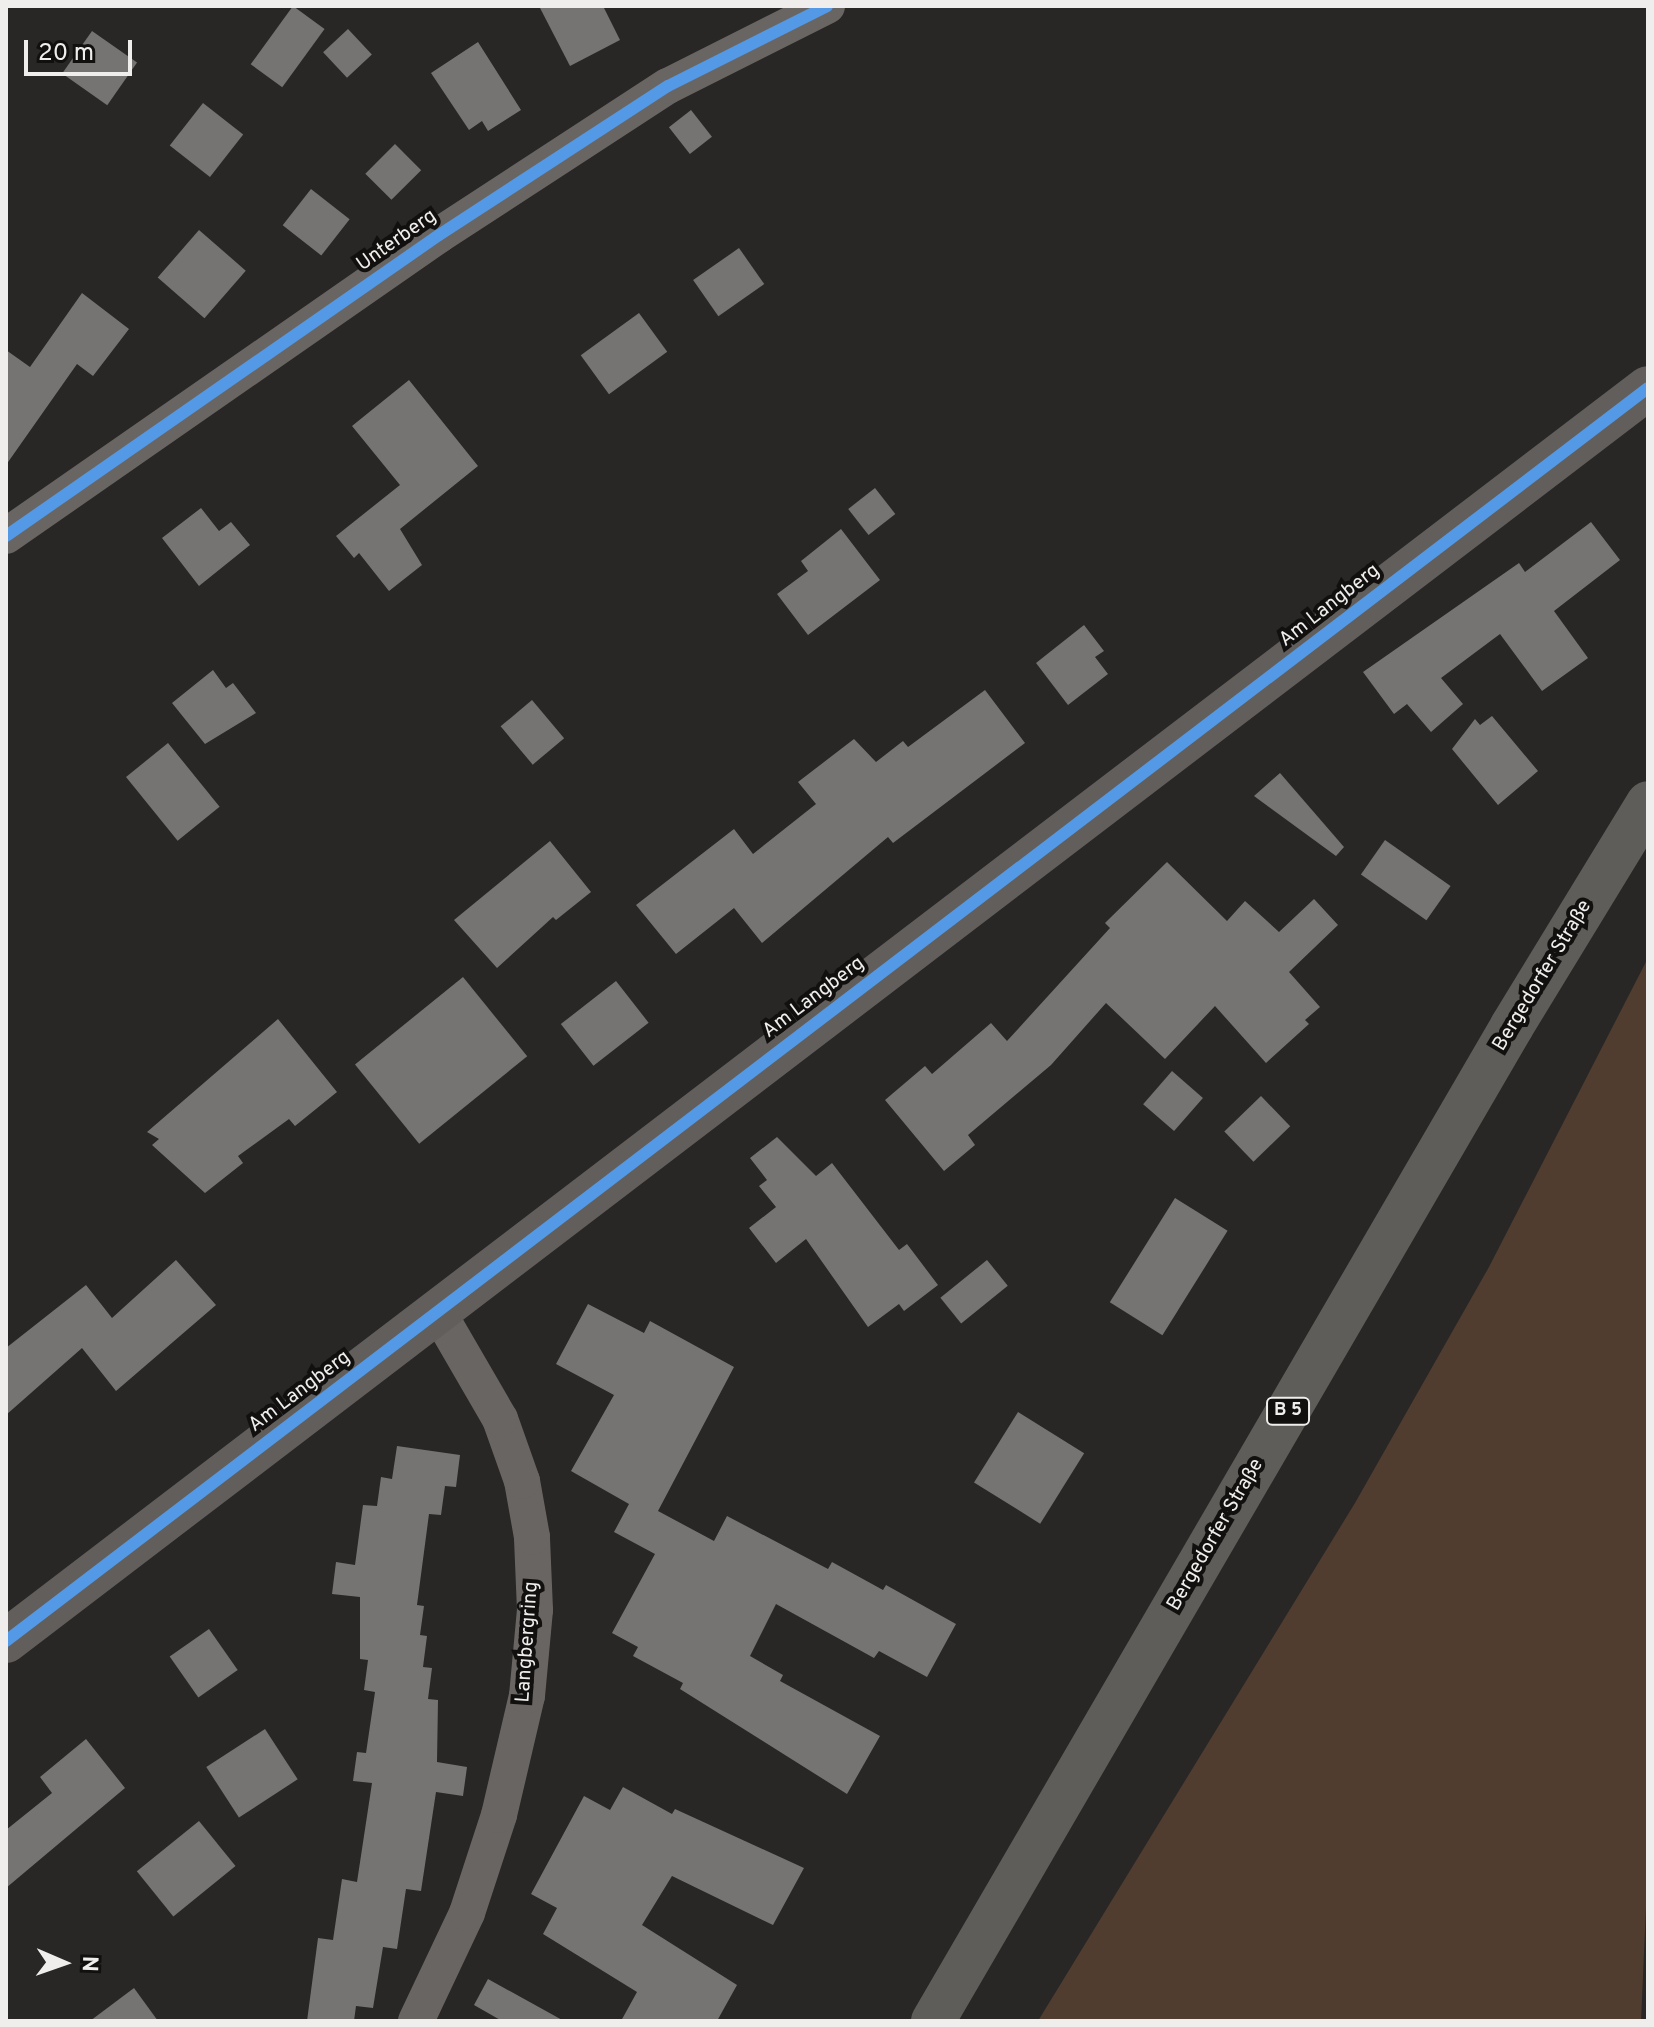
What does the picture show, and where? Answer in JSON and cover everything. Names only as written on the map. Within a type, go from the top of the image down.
[{"type":"main road","name":"Bergedorfer Straße","points":[[933,2021],[1648,803]]},
{"type":"street","name":"Unterberg","points":[[6,536],[432,240],[668,86],[827,6]]},
{"type":"street","name":"Am Langberg","points":[[6,1641],[1648,388]]},
{"type":"street","name":"Langbergring","points":[[416,2021],[467,1913],[499,1815],[527,1696],[535,1610],[532,1537],[522,1481],[500,1419],[438,1312]]},
{"type":"shaded area","points":[[1648,958],[1648,1861],[1641,2021],[1038,2021],[1355,1503],[1489,1267]]},
{"type":"building","points":[[293,6],[325,29],[282,87],[251,64]]},
{"type":"building","points":[[539,6],[603,6],[620,40],[570,66]]},
{"type":"building","points":[[348,29],[372,55],[347,78],[323,52]]},
{"type":"building","points":[[92,31],[137,63],[107,105],[62,74]]},
{"type":"building","points":[[478,42],[521,110],[488,131],[482,121],[469,130],[431,73]]},
{"type":"building","points":[[203,103],[243,134],[210,177],[170,146]]},
{"type":"building","points":[[691,110],[712,137],[690,154],[669,127]]},
{"type":"building","points":[[395,144],[421,170],[391,200],[365,174]]},
{"type":"building","points":[[311,189],[350,219],[321,255],[283,225]]},
{"type":"building","points":[[199,230],[246,271],[204,318],[158,278]]},
{"type":"building","points":[[739,248],[764,284],[718,316],[693,280]]},
{"type":"building","points":[[82,293],[129,329],[93,376],[77,364],[6,465],[6,350],[30,367]]},
{"type":"building","points":[[639,313],[667,352],[609,394],[581,355]]},
{"type":"building","points":[[409,380],[478,466],[400,529],[422,565],[389,591],[359,553],[354,558],[336,536],[400,485],[352,426]]},
{"type":"building","points":[[875,488],[895,514],[869,535],[848,509]]},
{"type":"building","points":[[201,508],[219,531],[231,522],[250,545],[199,586],[162,538]]},
{"type":"building","points":[[1591,522],[1620,560],[1554,611],[1588,658],[1542,691],[1500,634],[1441,678],[1463,704],[1431,732],[1407,704],[1394,714],[1363,672],[1519,563],[1525,572]]},
{"type":"building","points":[[841,529],[880,580],[808,635],[777,594],[808,571],[801,561]]},
{"type":"building","points":[[1084,625],[1104,651],[1095,657],[1108,674],[1068,705],[1036,663]]},
{"type":"building","points":[[213,670],[226,688],[233,683],[256,713],[205,744],[172,703]]},
{"type":"building","points":[[985,690],[1025,743],[893,843],[888,837],[762,943],[734,908],[676,954],[636,905],[734,829],[753,854],[816,804],[798,782],[854,739],[876,762],[903,741],[908,747]]},
{"type":"building","points":[[532,700],[564,738],[533,765],[501,726]]},
{"type":"building","points":[[1492,716],[1538,771],[1498,805],[1452,749],[1475,719],[1480,725]]},
{"type":"building","points":[[168,743],[220,807],[178,841],[126,777]]},
{"type":"building","points":[[1280,773],[1344,847],[1336,856],[1254,796]]},
{"type":"building","points":[[1385,840],[1451,886],[1426,920],[1361,874]]},
{"type":"building","points":[[550,841],[591,892],[556,920],[553,917],[497,968],[454,920]]},
{"type":"building","points":[[1167,862],[1227,921],[1245,901],[1279,932],[1314,899],[1338,925],[1289,972],[1320,1007],[1305,1020],[1309,1024],[1266,1063],[1215,1006],[1165,1059],[1106,1003],[1051,1065],[968,1135],[975,1145],[944,1171],[885,1100],[925,1066],[932,1074],[991,1023],[1007,1041],[1110,928],[1105,923]]},
{"type":"building","points":[[463,977],[527,1056],[419,1144],[355,1064]]},
{"type":"building","points":[[616,981],[649,1023],[593,1066],[561,1024]]},
{"type":"building","points":[[278,1019],[337,1092],[295,1126],[289,1119],[238,1156],[243,1163],[205,1193],[152,1145],[159,1139],[147,1132]]},
{"type":"building","points":[[1172,1071],[1203,1098],[1174,1131],[1143,1104]]},
{"type":"building","points":[[1261,1096],[1290,1126],[1253,1162],[1224,1131]]},
{"type":"building","points":[[777,1137],[816,1176],[832,1163],[899,1250],[907,1244],[938,1285],[904,1311],[899,1304],[868,1327],[806,1239],[776,1263],[749,1228],[776,1207],[759,1186],[767,1180],[750,1158]]},
{"type":"building","points":[[1175,1198],[1228,1231],[1162,1335],[1110,1302]]},
{"type":"building","points":[[176,1260],[216,1305],[116,1391],[82,1348],[6,1415],[6,1348],[86,1285],[112,1318]]},
{"type":"building","points":[[987,1260],[1008,1286],[961,1323],[940,1298]]},
{"type":"building","points":[[588,1304],[644,1333],[650,1321],[734,1367],[658,1511],[714,1541],[727,1516],[828,1569],[832,1562],[883,1590],[886,1585],[956,1624],[927,1677],[879,1651],[874,1658],[776,1604],[750,1656],[783,1675],[780,1681],[880,1736],[847,1794],[680,1689],[683,1683],[633,1656],[638,1647],[612,1633],[655,1554],[614,1532],[629,1504],[571,1471],[614,1395],[556,1364]]},
{"type":"building","points":[[1018,1412],[1084,1453],[1040,1524],[974,1482]]},
{"type":"building","points":[[397,1446],[460,1455],[456,1487],[445,1486],[441,1515],[429,1514],[417,1605],[424,1606],[420,1635],[427,1636],[423,1667],[432,1668],[428,1699],[438,1700],[437,1762],[467,1767],[463,1796],[436,1792],[421,1891],[406,1889],[397,1949],[383,1947],[373,2008],[356,2006],[354,2021],[307,2021],[318,1938],[333,1940],[342,1879],[357,1882],[372,1783],[353,1781],[357,1752],[366,1753],[375,1692],[364,1690],[368,1660],[360,1659],[360,1597],[332,1594],[336,1562],[355,1565],[363,1505],[377,1506],[381,1477],[392,1479]]},
{"type":"building","points":[[209,1629],[238,1670],[198,1697],[170,1657]]},
{"type":"building","points":[[265,1729],[298,1779],[239,1817],[206,1767]]},
{"type":"building","points":[[86,1739],[125,1788],[6,1888],[6,1830],[52,1793],[40,1777]]},
{"type":"building","points":[[623,1787],[672,1814],[675,1809],[804,1868],[773,1925],[672,1876],[642,1925],[737,1985],[717,2021],[621,2021],[637,1992],[543,1934],[557,1908],[531,1894],[584,1796],[610,1810]]},
{"type":"building","points":[[199,1821],[236,1866],[173,1916],[137,1871]]},
{"type":"building","points":[[488,1979],[564,2021],[502,2021],[474,2005]]},
{"type":"building","points":[[134,1988],[158,2021],[90,2021]]},
{"type":"cycle path","points":[[6,536],[439,235],[668,86],[827,6]]},
{"type":"cycle path","points":[[6,1641],[1648,388]]}]
